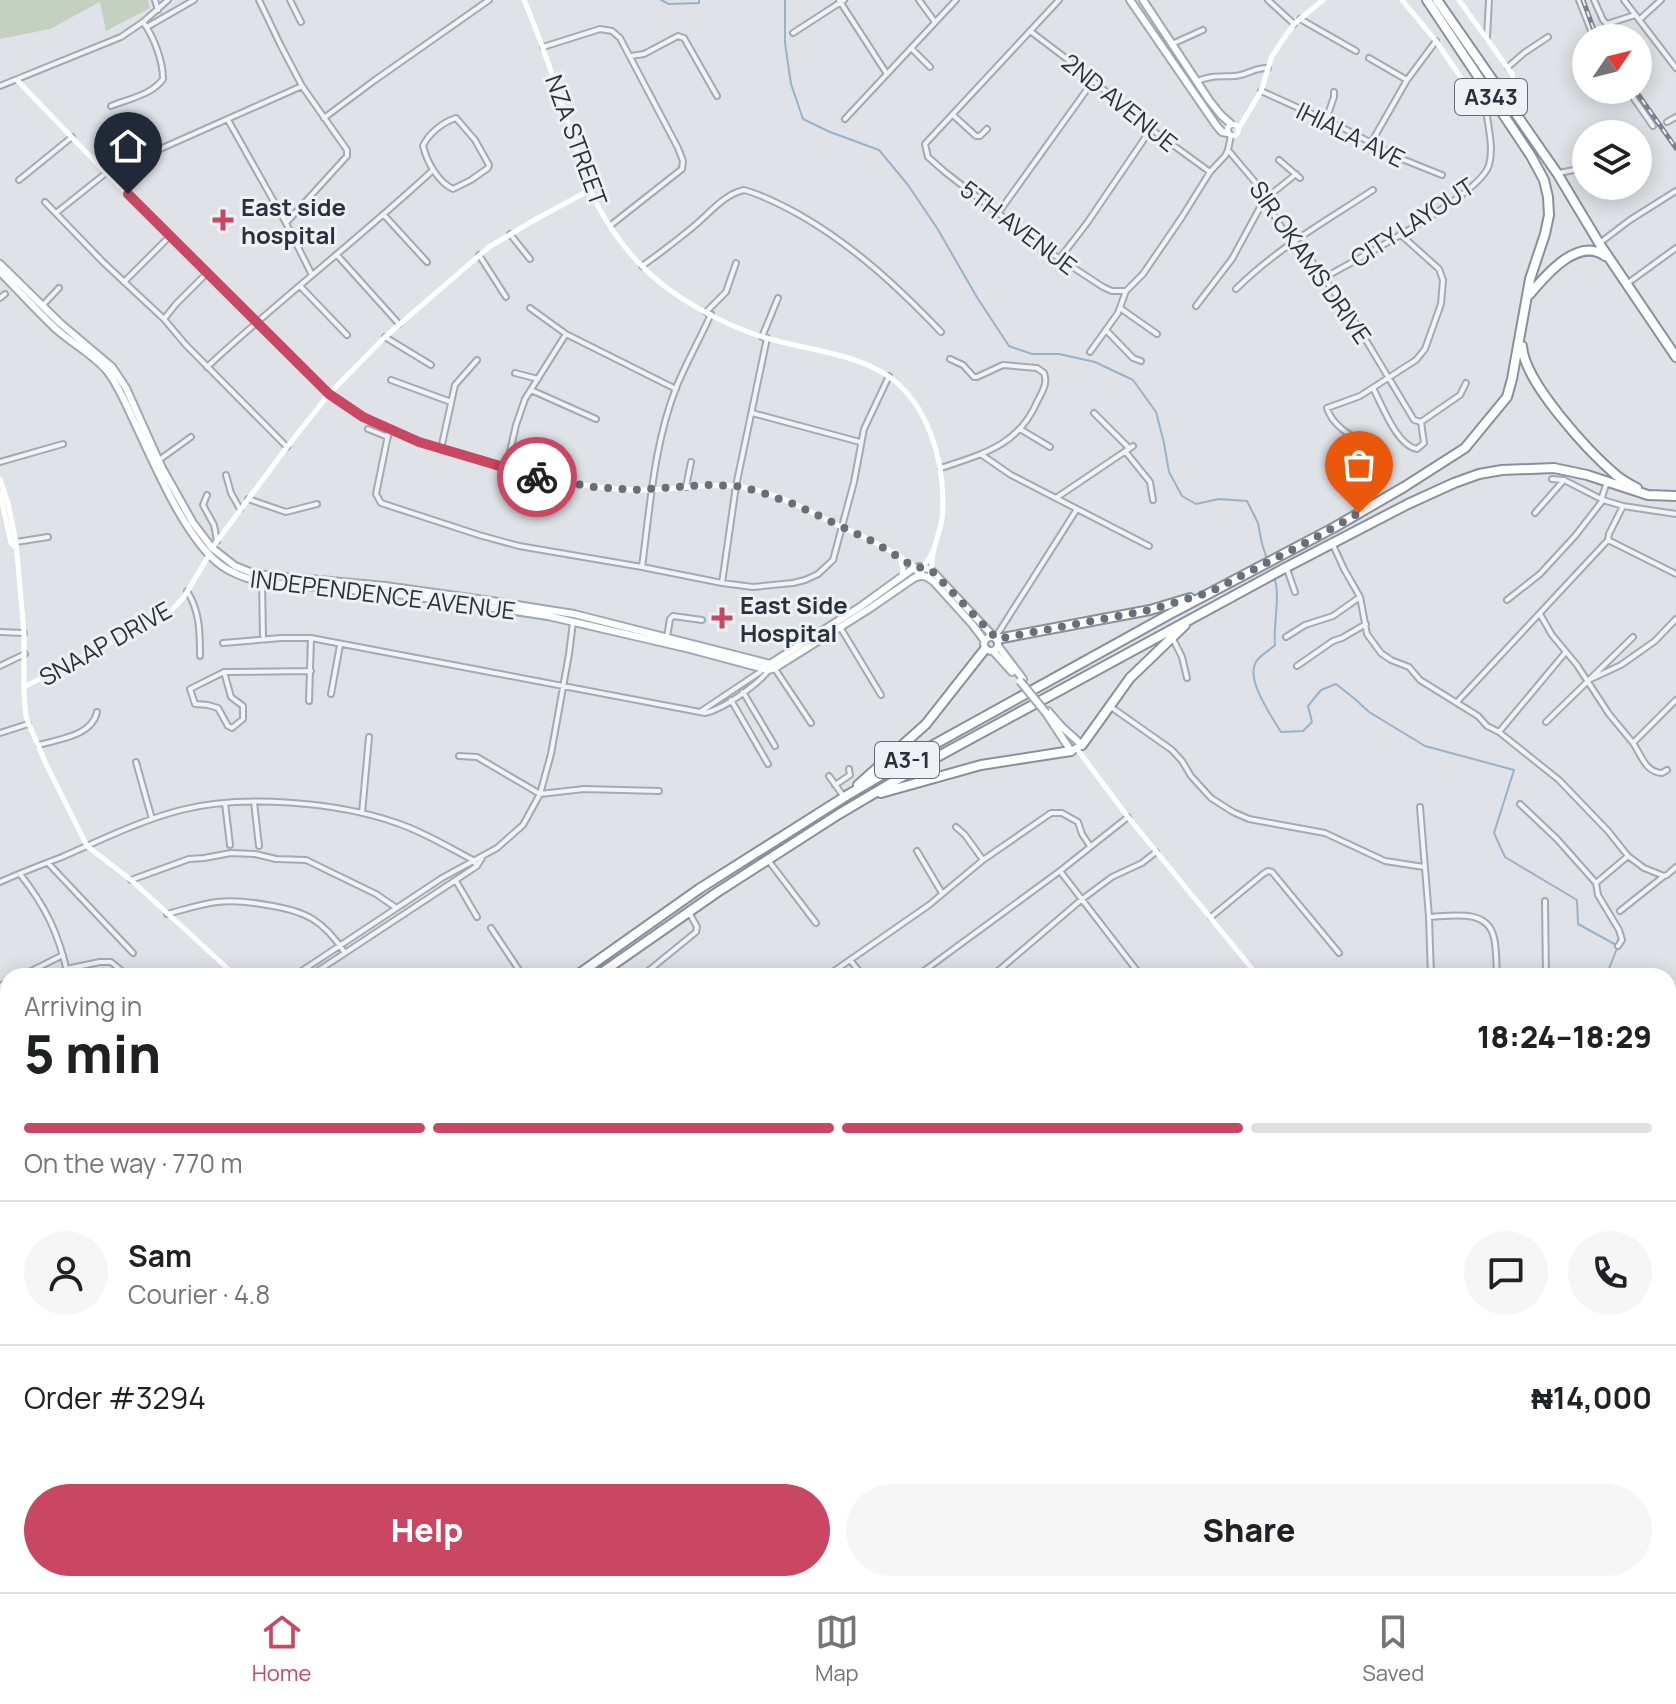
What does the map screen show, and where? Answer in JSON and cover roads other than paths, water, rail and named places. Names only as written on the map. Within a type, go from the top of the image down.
[{"type":"highway","name":"A343","points":[[1427,0],[1544,180],[1549,215],[1530,279],[1521,330],[1525,362],[1547,398],[1581,441],[1615,475],[1648,495],[1675,496]]},
{"type":"highway","name":"A343","points":[[1437,0],[1509,99],[1599,243],[1676,357]]},
{"type":"highway","points":[[1527,298],[1548,272],[1577,253],[1598,251],[1614,265]]},
{"type":"highway","name":"A3-1","points":[[587,968],[699,889],[845,796],[1210,592],[1337,526],[1465,448],[1507,397],[1521,330]]},
{"type":"highway","name":"A3-1","points":[[608,968],[688,911],[865,799],[1019,711],[1408,504],[1479,474],[1513,469],[1568,470],[1648,495]]},
{"type":"highway","points":[[845,796],[926,724],[992,643],[1150,610],[1210,592]]},
{"type":"highway","points":[[865,799],[981,765],[1077,749],[1130,678],[1194,617]]},
{"type":"main road","points":[[1130,0],[1216,125],[1222,132],[1230,134]]},
{"type":"main road","points":[[1143,0],[1196,82],[1221,115],[1235,125]]},
{"type":"main road","name":"INDEPENDENCE AVENUE","points":[[1,268],[42,306],[58,326]]},
{"type":"main road","name":"INDEPENDENCE AVENUE","points":[[1,268],[58,326],[92,353],[116,378],[159,460],[160,469]]},
{"type":"main road","name":"INDEPENDENCE AVENUE","points":[[127,398],[180,513],[222,566],[238,575],[262,582],[435,599],[573,618]]},
{"type":"main road","name":"INDEPENDENCE AVENUE","points":[[210,552],[255,574],[385,586],[499,602],[769,666]]},
{"type":"main road","points":[[769,666],[920,567],[930,574],[992,643],[1077,749]]},
{"type":"main road","points":[[769,666],[840,627],[920,576],[930,574]]},
{"type":"main road","name":"INDEPENDENCE AVENUE","points":[[655,638],[667,637],[769,666]]},
{"type":"main road","points":[[1047,712],[1077,749]]},
{"type":"street","points":[[155,0],[158,10]]},
{"type":"street","points":[[145,25],[168,0]]},
{"type":"street","points":[[0,86],[109,42],[194,0]]},
{"type":"street","points":[[259,0],[302,86],[346,147],[347,156],[286,223]]},
{"type":"street","points":[[290,0],[301,22]]},
{"type":"street","points":[[324,118],[489,0]]},
{"type":"street","name":"NZA STREET","points":[[524,0],[543,47],[590,190],[627,249],[642,266],[669,290],[708,313],[764,338],[839,354],[874,368],[889,376],[908,395],[933,440],[941,468],[941,522],[930,574]]},
{"type":"street","points":[[919,0],[935,22]]},
{"type":"street","points":[[845,119],[956,0]]},
{"type":"street","points":[[987,129],[976,136],[953,115],[1059,0]]},
{"type":"street","points":[[1268,0],[1294,24]]},
{"type":"street","points":[[1090,352],[1120,308],[1126,291],[1153,260],[1210,172],[1225,156],[1230,134],[1227,128],[1249,113],[1261,91],[1272,56],[1294,24],[1323,0]]},
{"type":"street","points":[[1402,0],[1436,41],[1474,97],[1486,109],[1503,114]]},
{"type":"street","points":[[1459,0],[1508,67],[1515,83],[1509,99]]},
{"type":"street","points":[[1487,40],[1489,0]]},
{"type":"street","points":[[1579,0],[1588,24]]},
{"type":"street","points":[[1594,0],[1607,24],[1637,17],[1661,0]]},
{"type":"street","points":[[1624,0],[1676,68]]},
{"type":"street","points":[[793,33],[841,1],[887,74]]},
{"type":"street","points":[[1300,19],[1356,51]]},
{"type":"street","points":[[111,106],[148,91],[163,79],[157,51],[145,25]]},
{"type":"street","points":[[543,47],[600,29],[612,31],[631,56],[672,134],[682,169],[611,225]]},
{"type":"street","points":[[1172,44],[1203,30]]},
{"type":"street","name":"2ND AVENUE","points":[[1030,31],[1151,129],[1210,172]]},
{"type":"street","points":[[631,56],[644,54],[678,36],[684,38],[717,96]]},
{"type":"street","points":[[1508,67],[1548,37]]},
{"type":"street","points":[[1371,143],[1407,80],[1436,41]]},
{"type":"street","points":[[911,48],[930,67]]},
{"type":"street","points":[[1369,58],[1407,80]]},
{"type":"street","points":[[1196,82],[1210,76],[1235,76],[1256,68],[1268,68]]},
{"type":"street","points":[[17,80],[106,173],[329,394],[389,433]]},
{"type":"street","points":[[999,212],[1093,81]]},
{"type":"street","points":[[56,213],[106,173],[302,86]]},
{"type":"street","name":"IHIALA AVE","points":[[1261,91],[1442,175]]},
{"type":"street","points":[[1326,120],[1334,92]]},
{"type":"street","points":[[1474,97],[1492,97]]},
{"type":"street","points":[[1638,104],[1653,126]]},
{"type":"street","name":"CITY LAYOUT","points":[[1324,278],[1454,200],[1486,172],[1490,153],[1486,109]]},
{"type":"street","name":"5TH AVENUE","points":[[953,115],[925,144],[928,157],[1042,247],[1083,275],[1112,291],[1126,291]]},
{"type":"street","points":[[1667,122],[1676,117]]},
{"type":"street","points":[[456,118],[475,140],[488,162],[488,168],[453,189],[446,186],[433,170],[423,150],[424,142],[445,123],[456,118]]},
{"type":"street","points":[[228,120],[312,275]]},
{"type":"street","points":[[1230,134],[1238,133],[1235,125]]},
{"type":"street","points":[[1060,258],[1151,129]]},
{"type":"street","points":[[19,180],[72,137]]},
{"type":"street","name":"SIR OKAMS DRIVE","points":[[1228,150],[1255,182],[1294,242],[1352,317],[1412,418],[1421,422]]},
{"type":"street","points":[[1196,306],[1232,259],[1264,200],[1298,176],[1279,160]]},
{"type":"street","points":[[207,367],[433,170]]},
{"type":"street","points":[[1557,173],[1572,170]]},
{"type":"street","name":"SNAAP DRIVE","points":[[24,687],[169,613],[187,591],[217,541],[287,447],[329,394],[385,337],[479,255],[510,234],[590,190]]},
{"type":"street","points":[[642,266],[727,198],[744,190],[788,208],[847,245],[878,269],[941,332]]},
{"type":"street","points":[[1236,289],[1294,242],[1373,190]]},
{"type":"street","points":[[1599,243],[1676,191]]},
{"type":"street","points":[[45,202],[169,324],[287,447]]},
{"type":"street","points":[[384,215],[427,262]]},
{"type":"street","points":[[510,234],[530,259]]},
{"type":"street","points":[[1375,461],[1374,452],[1340,427],[1329,414],[1328,407],[1360,396],[1416,360],[1425,349],[1441,304],[1442,275],[1400,234]]},
{"type":"street","points":[[124,282],[170,236]]},
{"type":"street","points":[[1626,284],[1676,248]]},
{"type":"street","points":[[337,255],[399,324]]},
{"type":"street","points":[[479,255],[506,297]]},
{"type":"street","points":[[642,567],[662,436],[676,389],[708,313],[726,292],[736,263]]},
{"type":"street","points":[[164,319],[207,273]]},
{"type":"street","points":[[300,286],[347,335]]},
{"type":"street","points":[[42,306],[59,288]]},
{"type":"street","points":[[0,298],[5,294]]},
{"type":"street","points":[[722,583],[736,486],[764,338],[778,298]]},
{"type":"street","points":[[530,308],[566,334],[676,389]]},
{"type":"street","points":[[1120,308],[1157,334]]},
{"type":"street","points":[[1106,330],[1133,358],[1141,361]]},
{"type":"street","points":[[506,469],[520,412],[566,334]]},
{"type":"street","points":[[385,337],[431,365]]},
{"type":"street","points":[[941,468],[982,455],[1003,444],[1020,429],[1035,408],[1046,384],[1041,369],[1003,365],[974,377],[963,365],[950,359]]},
{"type":"street","points":[[441,449],[457,382],[477,360]]},
{"type":"street","points":[[515,373],[538,379]]},
{"type":"street","points":[[389,433],[376,494],[381,503],[519,546],[722,583],[765,587],[811,578],[833,560],[854,482],[860,442],[889,376]]},
{"type":"street","points":[[391,380],[451,402]]},
{"type":"street","points":[[1372,387],[1396,432],[1404,443],[1417,449],[1424,443],[1421,422],[1460,395],[1466,383]]},
{"type":"street","points":[[531,390],[596,419]]},
{"type":"street","points":[[752,413],[860,442]]},
{"type":"street","points":[[1094,413],[1129,449],[1150,482],[1153,500]]},
{"type":"street","points":[[368,429],[558,482],[652,490],[706,485],[736,486],[758,491],[842,527],[920,567]]},
{"type":"street","points":[[1020,429],[1050,447]]},
{"type":"street","points":[[159,460],[191,437]]},
{"type":"street","points":[[0,462],[63,444]]},
{"type":"street","points":[[558,482],[560,449]]},
{"type":"street","points":[[1056,498],[1129,449]]},
{"type":"street","points":[[982,455],[1011,475],[1149,546]]},
{"type":"street","points":[[686,487],[691,462]]},
{"type":"street","points":[[226,475],[240,509]]},
{"type":"street","points":[[0,479],[16,545],[28,724],[87,846],[131,880],[227,968]]},
{"type":"street","points":[[1552,479],[1564,480],[1603,500],[1623,506],[1676,514]]},
{"type":"street","points":[[1535,513],[1564,480]]},
{"type":"street","points":[[1507,600],[1540,574],[1575,536],[1603,500],[1607,482]]},
{"type":"street","points":[[0,493],[11,543],[16,545],[48,537]]},
{"type":"street","points":[[207,495],[203,505],[214,525],[217,541]]},
{"type":"street","points":[[248,499],[287,512],[317,504]]},
{"type":"street","points":[[1457,702],[1608,540],[1623,506]]},
{"type":"street","points":[[992,643],[1077,509]]},
{"type":"street","points":[[1608,540],[1676,574]]},
{"type":"street","points":[[1333,544],[1360,597],[1369,638],[1385,657],[1409,667],[1435,691],[1457,702],[1499,732],[1559,780],[1628,856],[1644,868],[1664,876]]},
{"type":"street","points":[[920,576],[920,567],[933,551]]},
{"type":"street","points":[[899,556],[903,566],[902,576]]},
{"type":"street","points":[[1284,568],[1295,592]]},
{"type":"street","points":[[262,582],[263,636]]},
{"type":"street","points":[[187,591],[199,621],[200,656]]},
{"type":"street","points":[[1286,637],[1305,625],[1333,616],[1360,597]]},
{"type":"street","points":[[1540,614],[1645,764],[1652,771],[1662,773],[1667,770]]},
{"type":"street","points":[[667,637],[673,616],[702,620]]},
{"type":"street","points":[[306,968],[442,878],[482,858],[523,825],[540,794],[551,754],[573,618]]},
{"type":"street","points":[[1588,680],[1621,665],[1655,641],[1676,619]]},
{"type":"street","points":[[1297,666],[1333,641],[1366,624]]},
{"type":"street","points":[[840,627],[881,695]]},
{"type":"street","points":[[0,632],[24,633]]},
{"type":"street","points":[[1171,637],[1182,657],[1187,678]]},
{"type":"street","points":[[1546,722],[1633,637]]},
{"type":"street","points":[[226,642],[311,638],[709,713],[764,677],[769,666]]},
{"type":"street","points":[[309,701],[311,638]]},
{"type":"street","points":[[331,694],[340,644]]},
{"type":"street","points":[[1499,732],[1565,653]]},
{"type":"street","points":[[0,666],[25,654]]},
{"type":"street","points":[[700,712],[769,666]]},
{"type":"street","points":[[769,666],[811,723]]},
{"type":"street","points":[[224,672],[231,697],[243,706],[243,719],[232,728],[218,708],[195,704],[190,689],[224,672],[311,671]]},
{"type":"street","points":[[743,692],[775,746]]},
{"type":"street","points":[[731,700],[768,764]]},
{"type":"street","points":[[1633,743],[1676,700]]},
{"type":"street","points":[[1109,706],[1172,750],[1211,798],[1227,809],[1249,819],[1325,833],[1385,861],[1424,867]]},
{"type":"street","points":[[39,745],[89,729],[97,712]]},
{"type":"street","points":[[0,733],[28,724]]},
{"type":"street","points":[[362,813],[369,737]]},
{"type":"street","points":[[1077,749],[1128,817],[1252,968]]},
{"type":"street","points":[[459,756],[477,757],[540,794],[584,789],[659,791]]},
{"type":"street","points":[[136,762],[152,819]]},
{"type":"street","points":[[835,785],[850,775],[849,769]]},
{"type":"street","points":[[829,776],[845,796]]},
{"type":"street","points":[[254,802],[259,846]]},
{"type":"street","points":[[0,882],[152,819],[185,809],[254,802],[362,813],[429,836],[473,860],[477,866]]},
{"type":"street","points":[[225,803],[230,845]]},
{"type":"street","points":[[1520,804],[1596,883],[1598,895],[1619,930],[1622,940],[1618,946]]},
{"type":"street","points":[[1420,807],[1431,968]]},
{"type":"street","points":[[838,968],[1043,817],[1056,812],[1066,814],[1078,822],[1090,846]]},
{"type":"street","points":[[928,968],[1128,817]]},
{"type":"street","points":[[956,827],[983,860]]},
{"type":"street","points":[[917,851],[942,893]]},
{"type":"street","points":[[1001,968],[1081,900],[1112,877],[1142,863],[1156,852]]},
{"type":"street","points":[[131,880],[189,859],[231,853],[255,854],[276,859],[306,860],[376,894],[396,908]]},
{"type":"street","points":[[1596,883],[1628,856]]},
{"type":"street","points":[[322,968],[456,881],[477,866],[482,858]]},
{"type":"street","points":[[768,860],[816,923]]},
{"type":"street","points":[[48,863],[133,953]]},
{"type":"street","points":[[1620,911],[1676,867]]},
{"type":"street","points":[[1060,871],[1133,968]]},
{"type":"street","points":[[1211,917],[1263,874],[1272,872],[1339,953]]},
{"type":"street","points":[[20,874],[48,914],[66,968]]},
{"type":"street","points":[[456,881],[477,917]]},
{"type":"street","points":[[167,914],[240,901],[291,909],[315,920],[345,953]]},
{"type":"street","points":[[1545,901],[1546,968]]},
{"type":"street","points":[[652,968],[696,932],[697,927],[688,911]]},
{"type":"street","points":[[1429,917],[1461,915],[1482,920],[1492,930],[1496,968]]},
{"type":"street","points":[[491,928],[518,968]]},
{"type":"street","points":[[37,968],[63,955]]},
{"type":"street","points":[[850,960],[856,968]]},
{"type":"street","points":[[71,968],[100,962],[111,962],[118,968]]},
{"type":"waterway","points":[[661,0],[669,4],[699,3],[699,0]]},
{"type":"waterway","points":[[785,0],[785,43],[791,84],[803,119],[879,150],[937,228],[1009,346],[1032,354],[1059,354],[1095,362],[1133,380],[1156,412],[1169,472],[1182,496],[1196,504],[1219,499],[1247,501],[1258,523],[1267,559]]},
{"type":"waterway","points":[[1274,576],[1277,593],[1275,645],[1257,660],[1254,678],[1261,698],[1281,732],[1303,731],[1312,722],[1308,706],[1321,690],[1336,684],[1369,712],[1425,746],[1514,770],[1494,833],[1505,857],[1577,900],[1578,924],[1618,946],[1609,968]]},
{"type":"railway","points":[[1583,0],[1592,24]]},
{"type":"railway","points":[[1645,104],[1676,148]]},
{"type":"place","name":"East side hospital","points":[[223,220]]},
{"type":"place","name":"East Side Hospital","points":[[722,618]]}]
